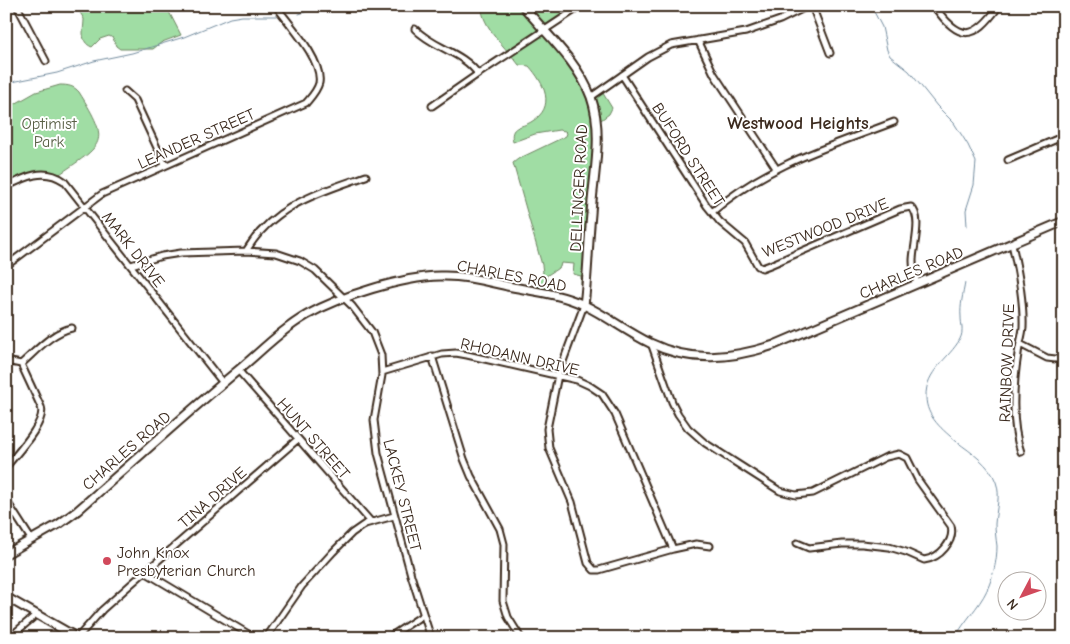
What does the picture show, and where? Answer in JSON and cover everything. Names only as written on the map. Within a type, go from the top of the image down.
[{"type":"street","points":[[17,6],[46,61]]},
{"type":"street","name":"LEANDER STREET","points":[[6,266],[102,194],[306,103],[313,96],[319,82],[319,72],[304,44],[276,6]]},
{"type":"street","name":"DELLINGER ROAD","points":[[523,6],[579,74],[591,97],[597,123],[584,305]]},
{"type":"street","points":[[432,106],[581,6]]},
{"type":"street","points":[[591,97],[648,57],[671,45],[746,32],[760,28],[810,6],[830,53]]},
{"type":"street","points":[[934,6],[948,24],[966,33],[978,30],[999,6]]},
{"type":"street","points":[[415,29],[427,40],[468,64],[478,74]]},
{"type":"street","points":[[698,40],[714,74],[776,168]]},
{"type":"street","name":"BUFORD STREET","points":[[622,75],[712,212],[720,222],[745,243],[758,266]]},
{"type":"street","points":[[125,91],[135,100],[165,165]]},
{"type":"street","points":[[712,212],[731,196],[776,168],[800,157],[894,122]]},
{"type":"street","points":[[1008,160],[1064,136]]},
{"type":"street","name":"MARK DRIVE","points":[[6,187],[36,174],[57,176],[64,181],[223,383]]},
{"type":"street","points":[[246,251],[251,242],[271,221],[294,204],[366,176]]},
{"type":"street","name":"WESTWOOD DRIVE","points":[[758,266],[762,268],[770,265],[900,209],[911,207],[914,209],[916,218],[913,266],[917,284]]},
{"type":"street","name":"CHARLES ROAD","points":[[6,554],[77,511],[238,370],[299,320],[344,298],[407,280],[441,276],[474,279],[554,296],[584,305],[651,343],[671,351],[700,357],[726,357],[746,354],[774,346],[1064,221]]},
{"type":"street","name":"RAINBOW DRIVE","points":[[1012,244],[1022,308],[1023,330],[1015,377],[1014,422],[1016,440],[1021,452]]},
{"type":"street","name":"LACKEY STREET","points":[[131,265],[170,254],[246,251],[276,253],[300,261],[323,276],[364,320],[378,344],[381,355],[382,372],[376,408],[375,430],[381,468],[431,638]]},
{"type":"street","points":[[584,305],[558,375],[547,429],[548,443],[572,502],[585,556],[590,568],[599,570],[696,544],[710,546]]},
{"type":"street","points":[[20,364],[54,335],[72,328]]},
{"type":"street","points":[[651,343],[672,402],[683,421],[705,443],[780,491],[788,494],[804,494],[820,490],[886,456],[899,454],[909,462],[921,485],[951,526],[953,533],[947,545],[934,556],[924,560],[889,547],[842,544],[809,548],[796,543]]},
{"type":"street","points":[[1020,344],[1047,358],[1064,360]]},
{"type":"street","name":"RHODANN DRIVE","points":[[382,372],[432,356],[456,353],[558,375],[590,386],[602,394],[610,406],[673,549]]},
{"type":"street","points":[[432,356],[464,460],[500,529],[504,544],[503,601],[508,617],[522,638]]},
{"type":"street","points":[[6,363],[17,362],[20,364],[43,411],[39,424],[6,467]]},
{"type":"street","name":"HUNT STREET","points":[[238,370],[371,522]]},
{"type":"street","name":"TINA DRIVE","points":[[78,638],[102,610],[144,572],[298,439]]},
{"type":"street","points":[[6,500],[31,539]]},
{"type":"street","points":[[266,638],[292,599],[324,561],[352,533],[360,526],[394,516]]},
{"type":"street","points":[[144,572],[255,638]]},
{"type":"street","points":[[6,597],[78,638]]},
{"type":"street","points":[[9,638],[37,614]]},
{"type":"street","points":[[388,638],[423,615]]},
{"type":"green space","points":[[76,6],[166,6],[181,35],[162,42],[153,49],[120,49],[116,46],[113,38],[109,36],[100,39],[92,47],[85,42],[83,31],[84,19]]},
{"type":"green space","points":[[482,6],[576,6],[578,9],[544,30],[568,59],[591,97],[601,90],[612,108],[609,114],[597,123],[587,285],[581,284],[581,276],[573,274],[574,264],[561,263],[560,267],[546,276],[551,291],[537,292],[536,279],[543,273],[542,265],[513,163],[566,136],[567,133],[559,130],[535,134],[513,142],[514,130],[531,122],[544,109],[545,95],[543,87],[529,66],[519,65],[490,29],[485,21]]},
{"type":"green space","name":"Optimist Park","points":[[60,85],[71,86],[79,92],[96,123],[99,133],[98,142],[84,157],[57,176],[41,173],[6,187],[6,109],[36,92]]},
{"type":"waterway","points":[[299,14],[322,6]]},
{"type":"waterway","points":[[871,6],[882,27],[890,56],[909,71],[937,106],[954,123],[976,162],[974,185],[966,210],[967,226]]},
{"type":"waterway","points":[[7,83],[57,73],[94,61],[132,53],[184,37],[230,18],[277,16]]},
{"type":"waterway","points":[[955,638],[987,590],[994,569],[997,546],[995,524],[998,492],[996,482],[980,459],[941,428],[929,411],[926,397],[929,380],[933,372],[960,339],[962,331],[961,309],[965,283]]},
{"type":"place","name":"John Knox Presbyterian Church","points":[[107,561]]},
{"type":"district","name":"Westwood Heights","points":[[798,123]]}]
